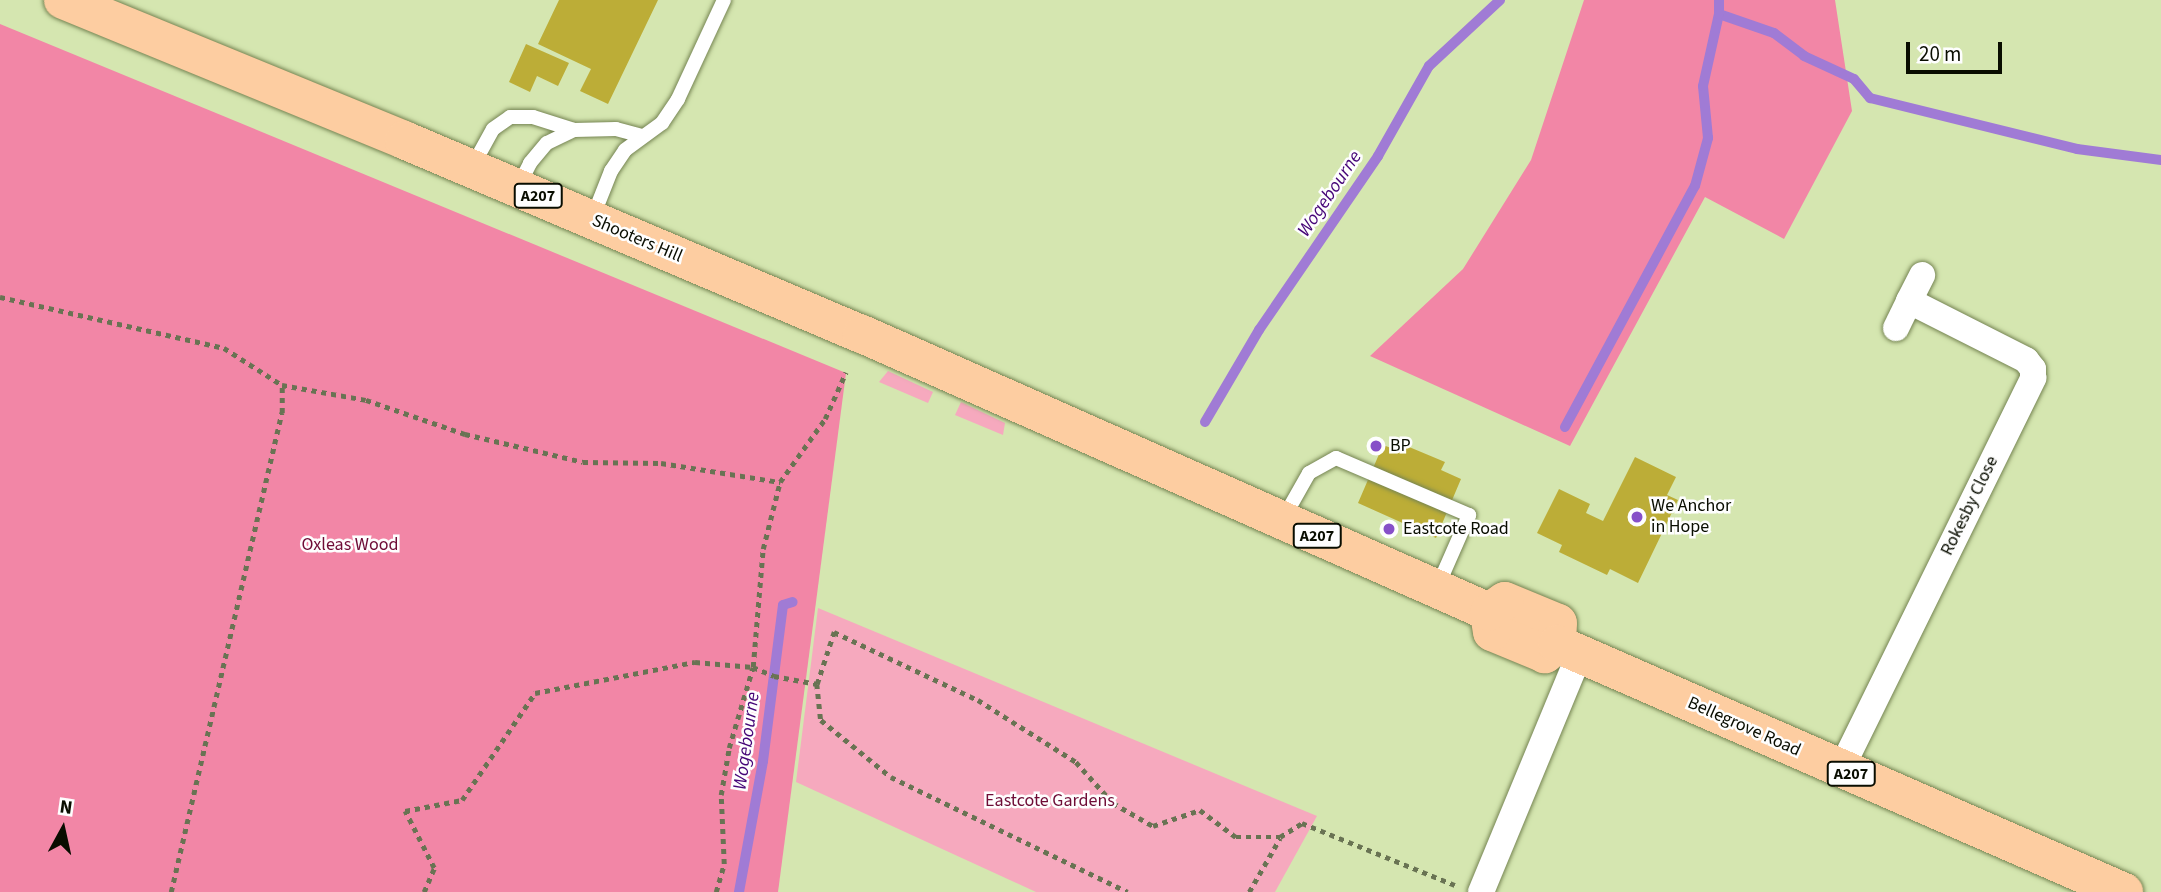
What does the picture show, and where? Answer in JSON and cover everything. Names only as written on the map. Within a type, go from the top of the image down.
[{"type":"main road","name":"Shooters Hill","points":[[79,3],[592,219],[1283,520]]},
{"type":"main road","name":"A207","points":[[1283,520],[1489,612],[1505,601],[1558,623],[1569,648]]},
{"type":"main road","name":"Bellegrove Road","points":[[1569,648],[2124,892]]},
{"type":"street","points":[[1896,328],[1922,275]]},
{"type":"street","name":"Rokesby Close","points":[[1841,769],[2033,378],[2033,369],[2026,360],[1909,301]]},
{"type":"street","points":[[1481,892],[1569,648]]},
{"type":"lane","points":[[592,219],[611,171],[625,150],[662,123],[678,99],[724,0]]},
{"type":"lane","points":[[472,169],[493,129],[510,117],[533,117],[574,130],[616,129],[642,136]]},
{"type":"lane","points":[[517,188],[530,163],[547,143],[574,130]]},
{"type":"lane","points":[[1283,520],[1309,473],[1336,458],[1469,515],[1437,589]]},
{"type":"path","points":[[0,297],[224,348],[282,385],[366,400],[465,434],[583,463],[662,463],[780,482]]},
{"type":"path","points":[[716,892],[724,864],[720,795],[729,748],[753,667],[762,549],[780,482],[825,419],[846,372]]},
{"type":"path","points":[[171,892],[282,413],[282,385]]},
{"type":"path","points":[[1128,892],[891,778],[821,720],[817,684],[834,632],[978,700],[1076,762],[1113,803],[1153,826],[1200,810],[1236,837],[1280,837]]},
{"type":"path","points":[[424,892],[434,868],[405,811],[462,800],[535,693],[695,662],[753,667],[774,676],[817,684]]},
{"type":"path","points":[[1249,892],[1280,837],[1302,823],[1453,884]]},
{"type":"green space","points":[[1584,0],[1835,0],[1852,111],[1784,239],[1705,197],[1570,446],[1370,356],[1463,269],[1531,160]]},
{"type":"green space","name":"Oxleas Wood","points":[[0,24],[846,373],[778,892],[0,892]]},
{"type":"green space","points":[[888,371],[933,392],[928,403],[879,382]]},
{"type":"green space","points":[[961,402],[1005,423],[1003,435],[955,415]]},
{"type":"green space","name":"Eastcote Gardens","points":[[818,608],[1317,816],[1275,892],[1036,892],[796,782]]},
{"type":"building","points":[[559,0],[658,0],[608,104],[580,91],[591,69],[538,44]]},
{"type":"building","points":[[526,44],[569,63],[558,86],[537,76],[530,92],[509,82]]},
{"type":"building","points":[[1402,444],[1445,462],[1441,470],[1461,479],[1436,538],[1358,503],[1383,445],[1399,451]]},
{"type":"building","name":"We Anchor in Hope","points":[[1635,457],[1676,477],[1667,495],[1678,500],[1638,583],[1610,569],[1607,575],[1559,552],[1562,545],[1537,533],[1559,489],[1590,504],[1586,513],[1603,521]]},
{"type":"waterway","name":"Wogebourne","points":[[1205,422],[1259,330],[1378,156],[1429,66],[1500,0]]},
{"type":"waterway","points":[[1565,427],[1695,186],[1708,138],[1703,86],[1719,14],[1719,0]]},
{"type":"waterway","points":[[1719,14],[1774,33],[1804,56],[1854,79],[1870,98],[2077,149],[2161,160]]},
{"type":"waterway","name":"Wogebourne","points":[[739,892],[763,761],[783,605],[793,602]]},
{"type":"place","name":"BP","points":[[1376,446]]},
{"type":"place","name":"We Anchor in Hope","points":[[1637,517]]},
{"type":"place","name":"Eastcote Road","points":[[1389,529]]}]
